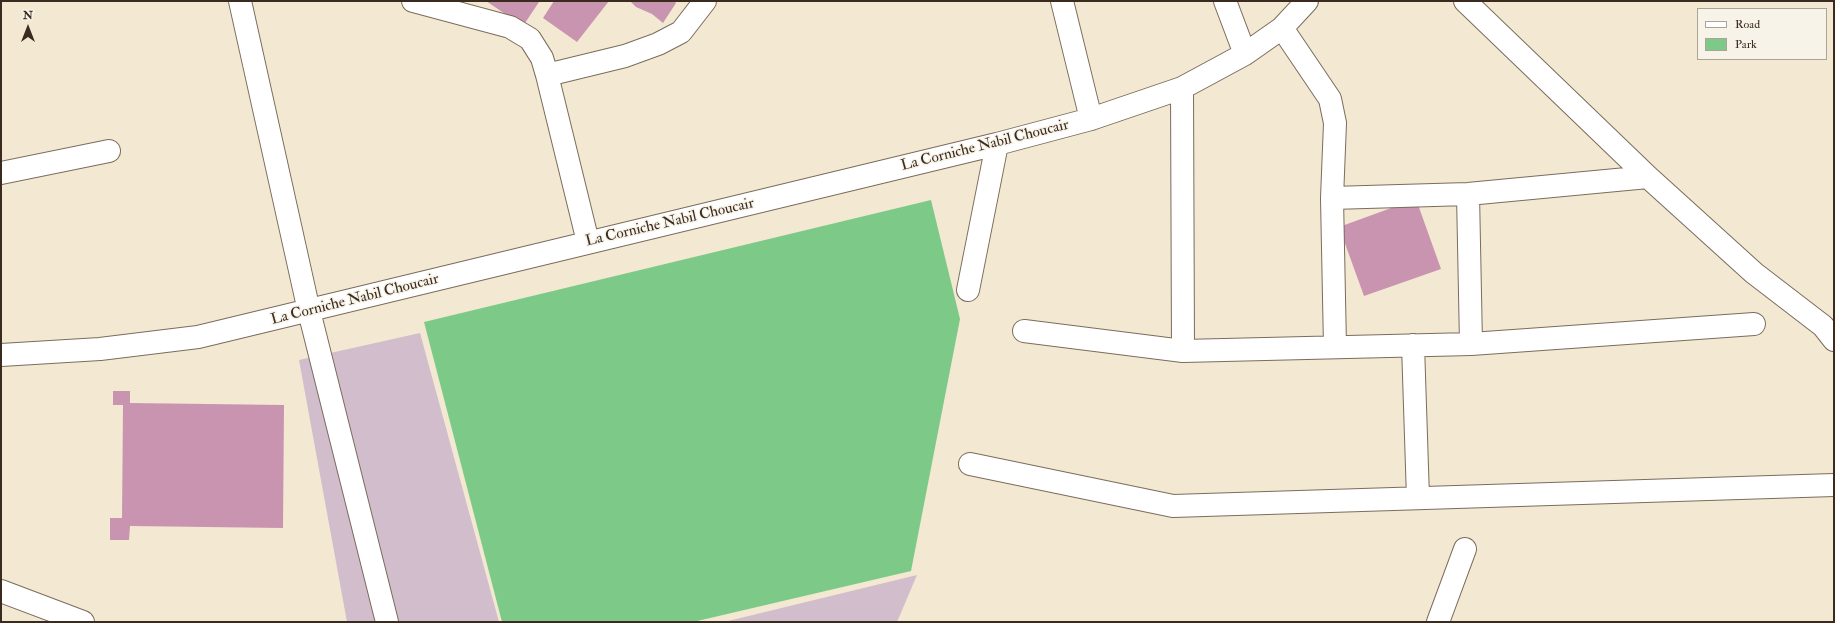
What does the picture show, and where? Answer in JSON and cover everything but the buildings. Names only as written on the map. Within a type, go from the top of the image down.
[{"type":"main road","points":[[240,1],[309,311],[387,622]]},
{"type":"main road","points":[[547,75],[625,56],[658,44],[680,32],[705,1]]},
{"type":"main road","points":[[1062,1],[1091,119]]},
{"type":"main road","points":[[1225,1],[1245,54]]},
{"type":"main road","name":"La Corniche Nabil Choucair","points":[[1,355],[100,349],[198,337],[997,144],[1091,119],[1182,88],[1245,54],[1282,28],[1307,1]]},
{"type":"main road","points":[[1465,1],[1648,177],[1754,273],[1823,326],[1834,340]]},
{"type":"main road","points":[[420,2],[510,27],[530,38],[542,58],[547,75],[588,242]]},
{"type":"main road","points":[[1282,28],[1330,99],[1335,122],[1332,198],[1335,347]]},
{"type":"main road","points":[[1182,88],[1183,350]]},
{"type":"main road","points":[[968,290],[997,144]]},
{"type":"main road","points":[[1,173],[109,151]]},
{"type":"main road","points":[[1332,198],[1468,194],[1648,177]]},
{"type":"main road","points":[[1468,194],[1471,344]]},
{"type":"main road","points":[[1024,331],[1183,350],[1471,344],[1754,324]]},
{"type":"main road","points":[[1412,345],[1418,498]]},
{"type":"main road","points":[[970,464],[1173,506],[1834,485]]},
{"type":"main road","points":[[1438,622],[1465,549]]},
{"type":"main road","points":[[1,591],[83,622]]},
{"type":"shaded area","points":[[420,333],[499,622],[347,622],[299,360]]},
{"type":"shaded area","points":[[917,575],[897,622],[724,622]]},
{"type":"green space","points":[[931,200],[960,319],[911,571],[693,622],[502,622],[424,322]]}]
